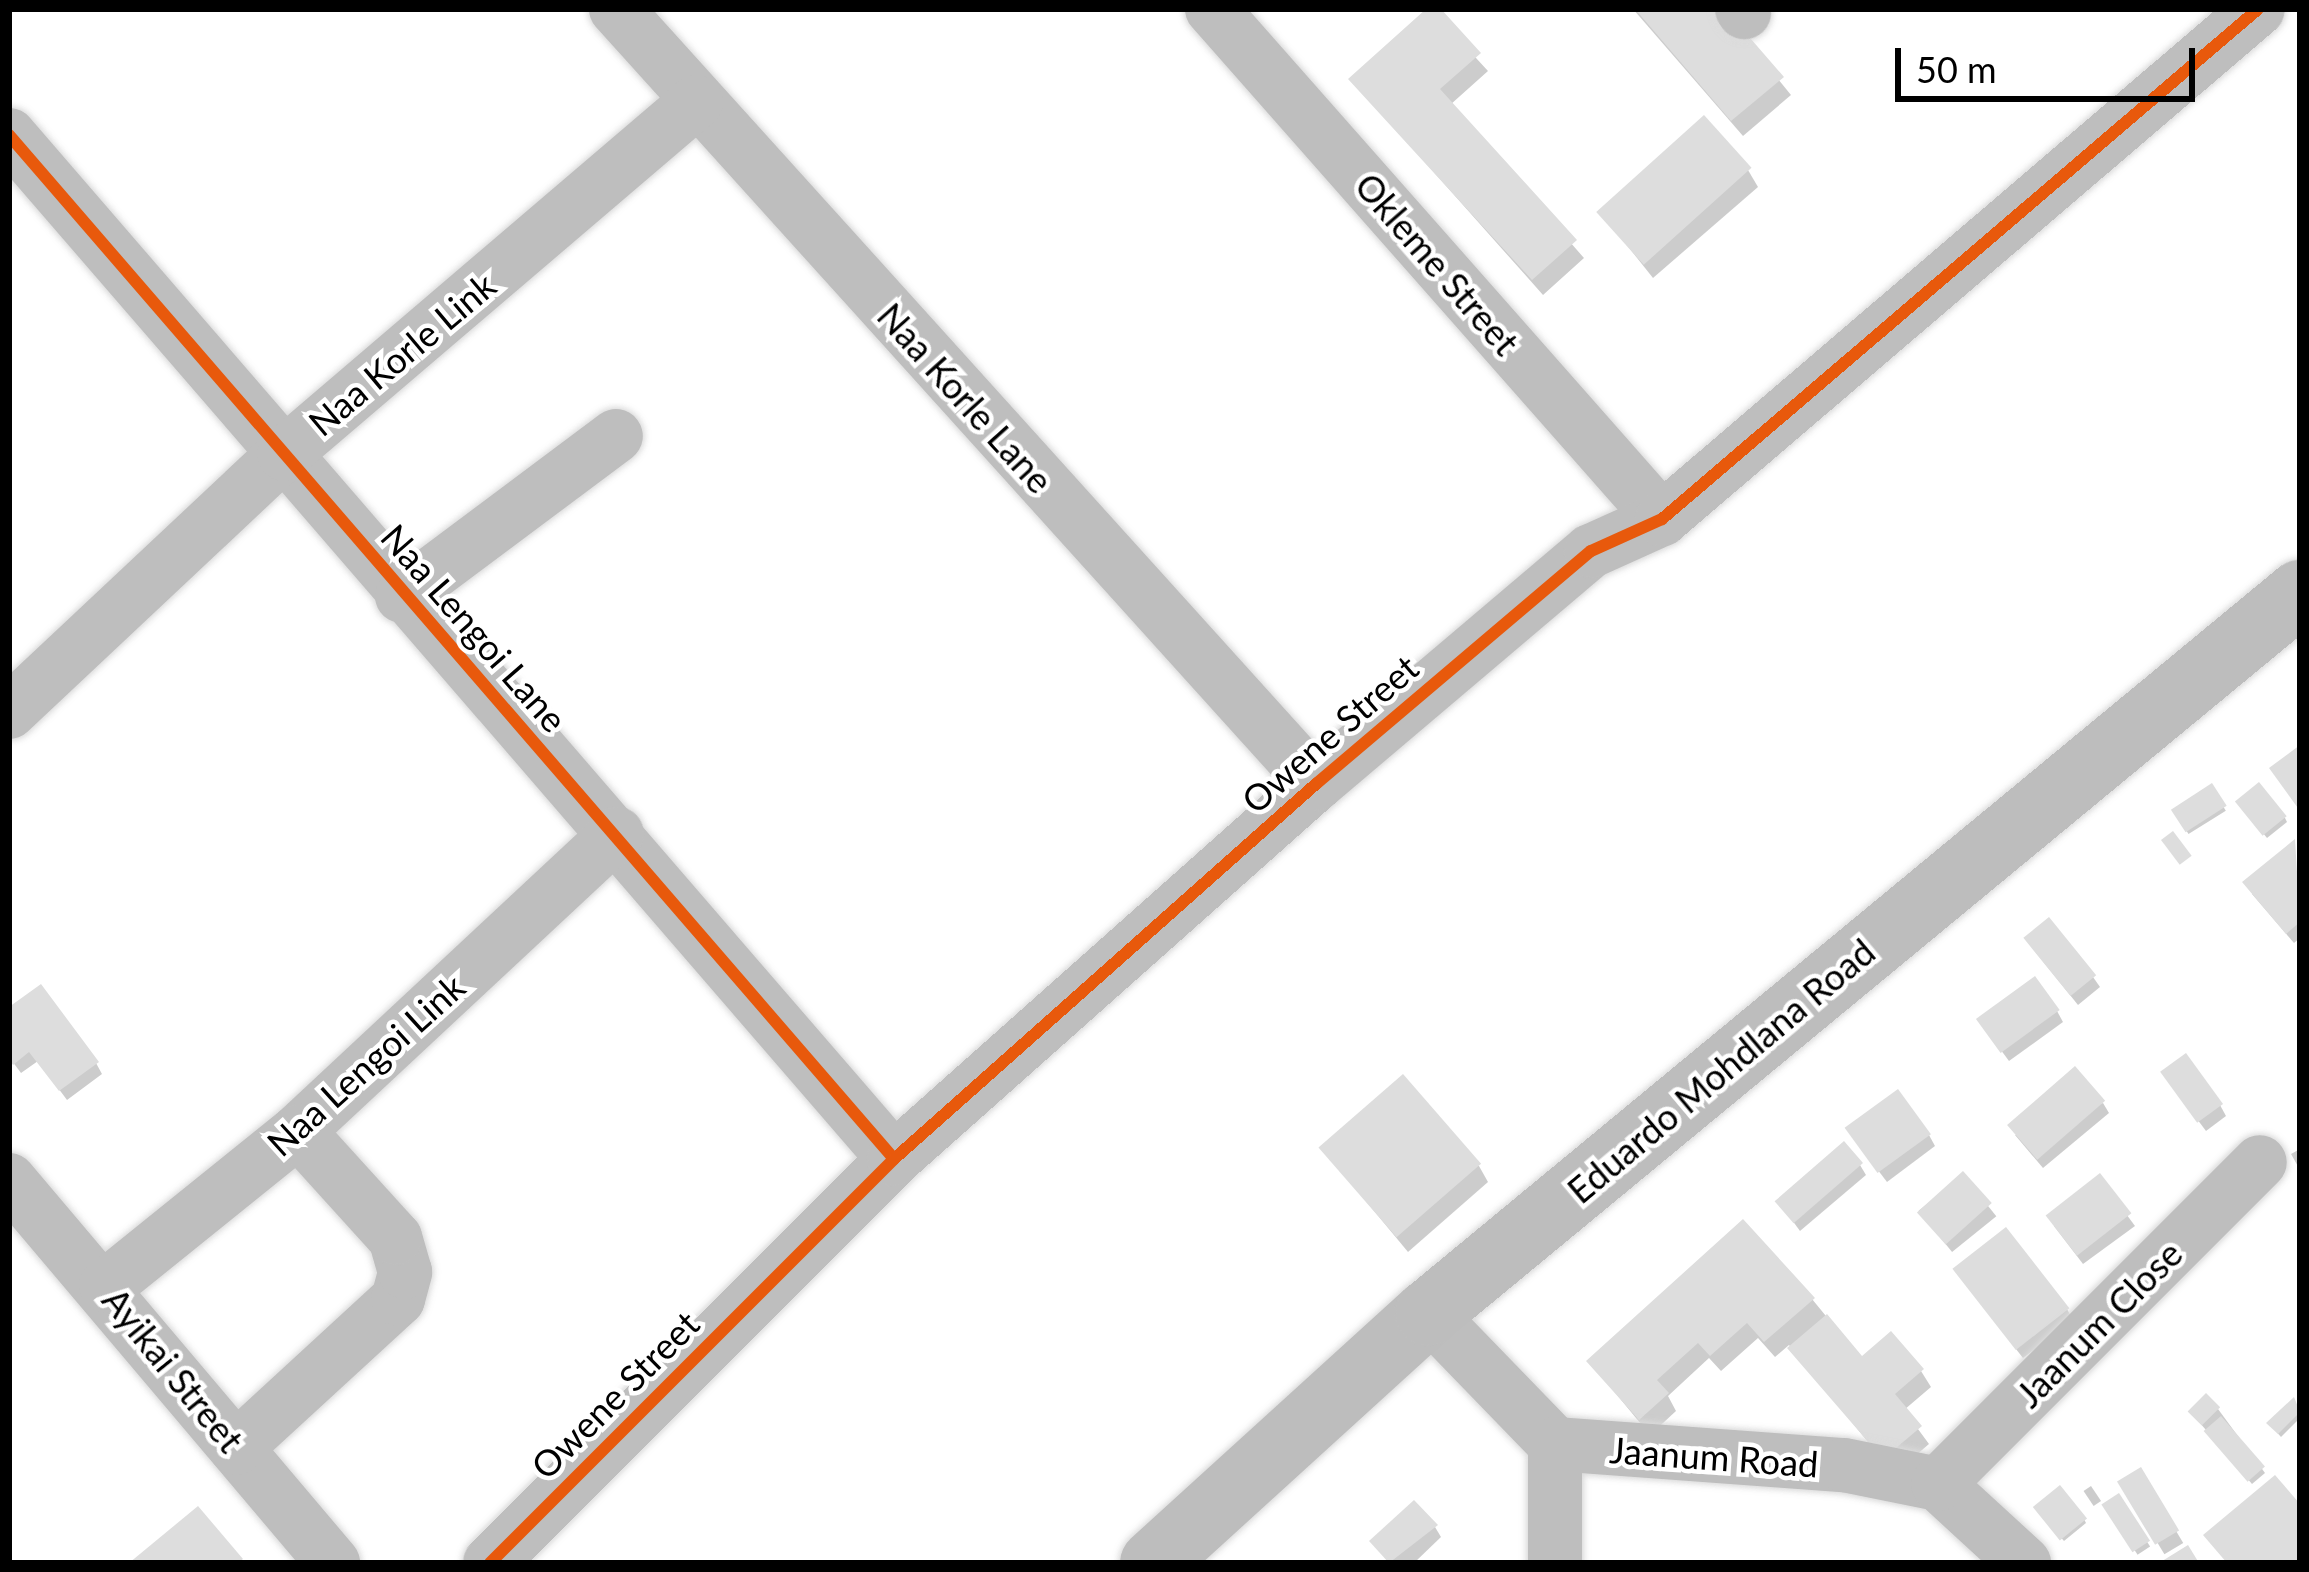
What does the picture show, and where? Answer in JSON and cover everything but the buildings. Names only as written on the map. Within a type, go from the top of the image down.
[{"type":"main road","name":"Eduardo Mohdlana Road","points":[[1153,1563],[1428,1313],[2300,593]]},
{"type":"street","name":"Naa Korle Lane","points":[[616,9],[1316,784]]},
{"type":"street","name":"Okleme Street","points":[[1212,9],[1662,519]]},
{"type":"street","name":"Owene Street","points":[[490,1563],[894,1159],[1316,784],[1592,551],[1662,519],[2258,9]]},
{"type":"street","name":"Naa Korle Link","points":[[9,712],[284,454],[697,102]]},
{"type":"street","name":"Naa Lengoi Lane","points":[[9,136],[402,596],[617,834],[894,1159]]},
{"type":"street","points":[[402,596],[616,436]]},
{"type":"street","name":"Naa Lengoi Link","points":[[106,1286],[298,1131],[617,834]]},
{"type":"street","points":[[236,1448],[398,1299],[405,1272],[395,1238],[298,1131]]},
{"type":"street","name":"Jaanum Close","points":[[1937,1484],[2260,1162]]},
{"type":"street","name":"Ayikai Street","points":[[9,1180],[106,1286],[333,1563]]},
{"type":"street","points":[[1428,1313],[1555,1444],[1555,1563]]},
{"type":"street","name":"Jaanum Road","points":[[1555,1444],[1844,1465],[1937,1484]]},
{"type":"street","points":[[1937,1484],[2024,1563]]},
{"type":"cycle path","points":[[490,1563],[894,1159],[1316,784],[1591,551],[1662,519],[2258,9]]},
{"type":"cycle path","points":[[9,135],[894,1159]]}]
